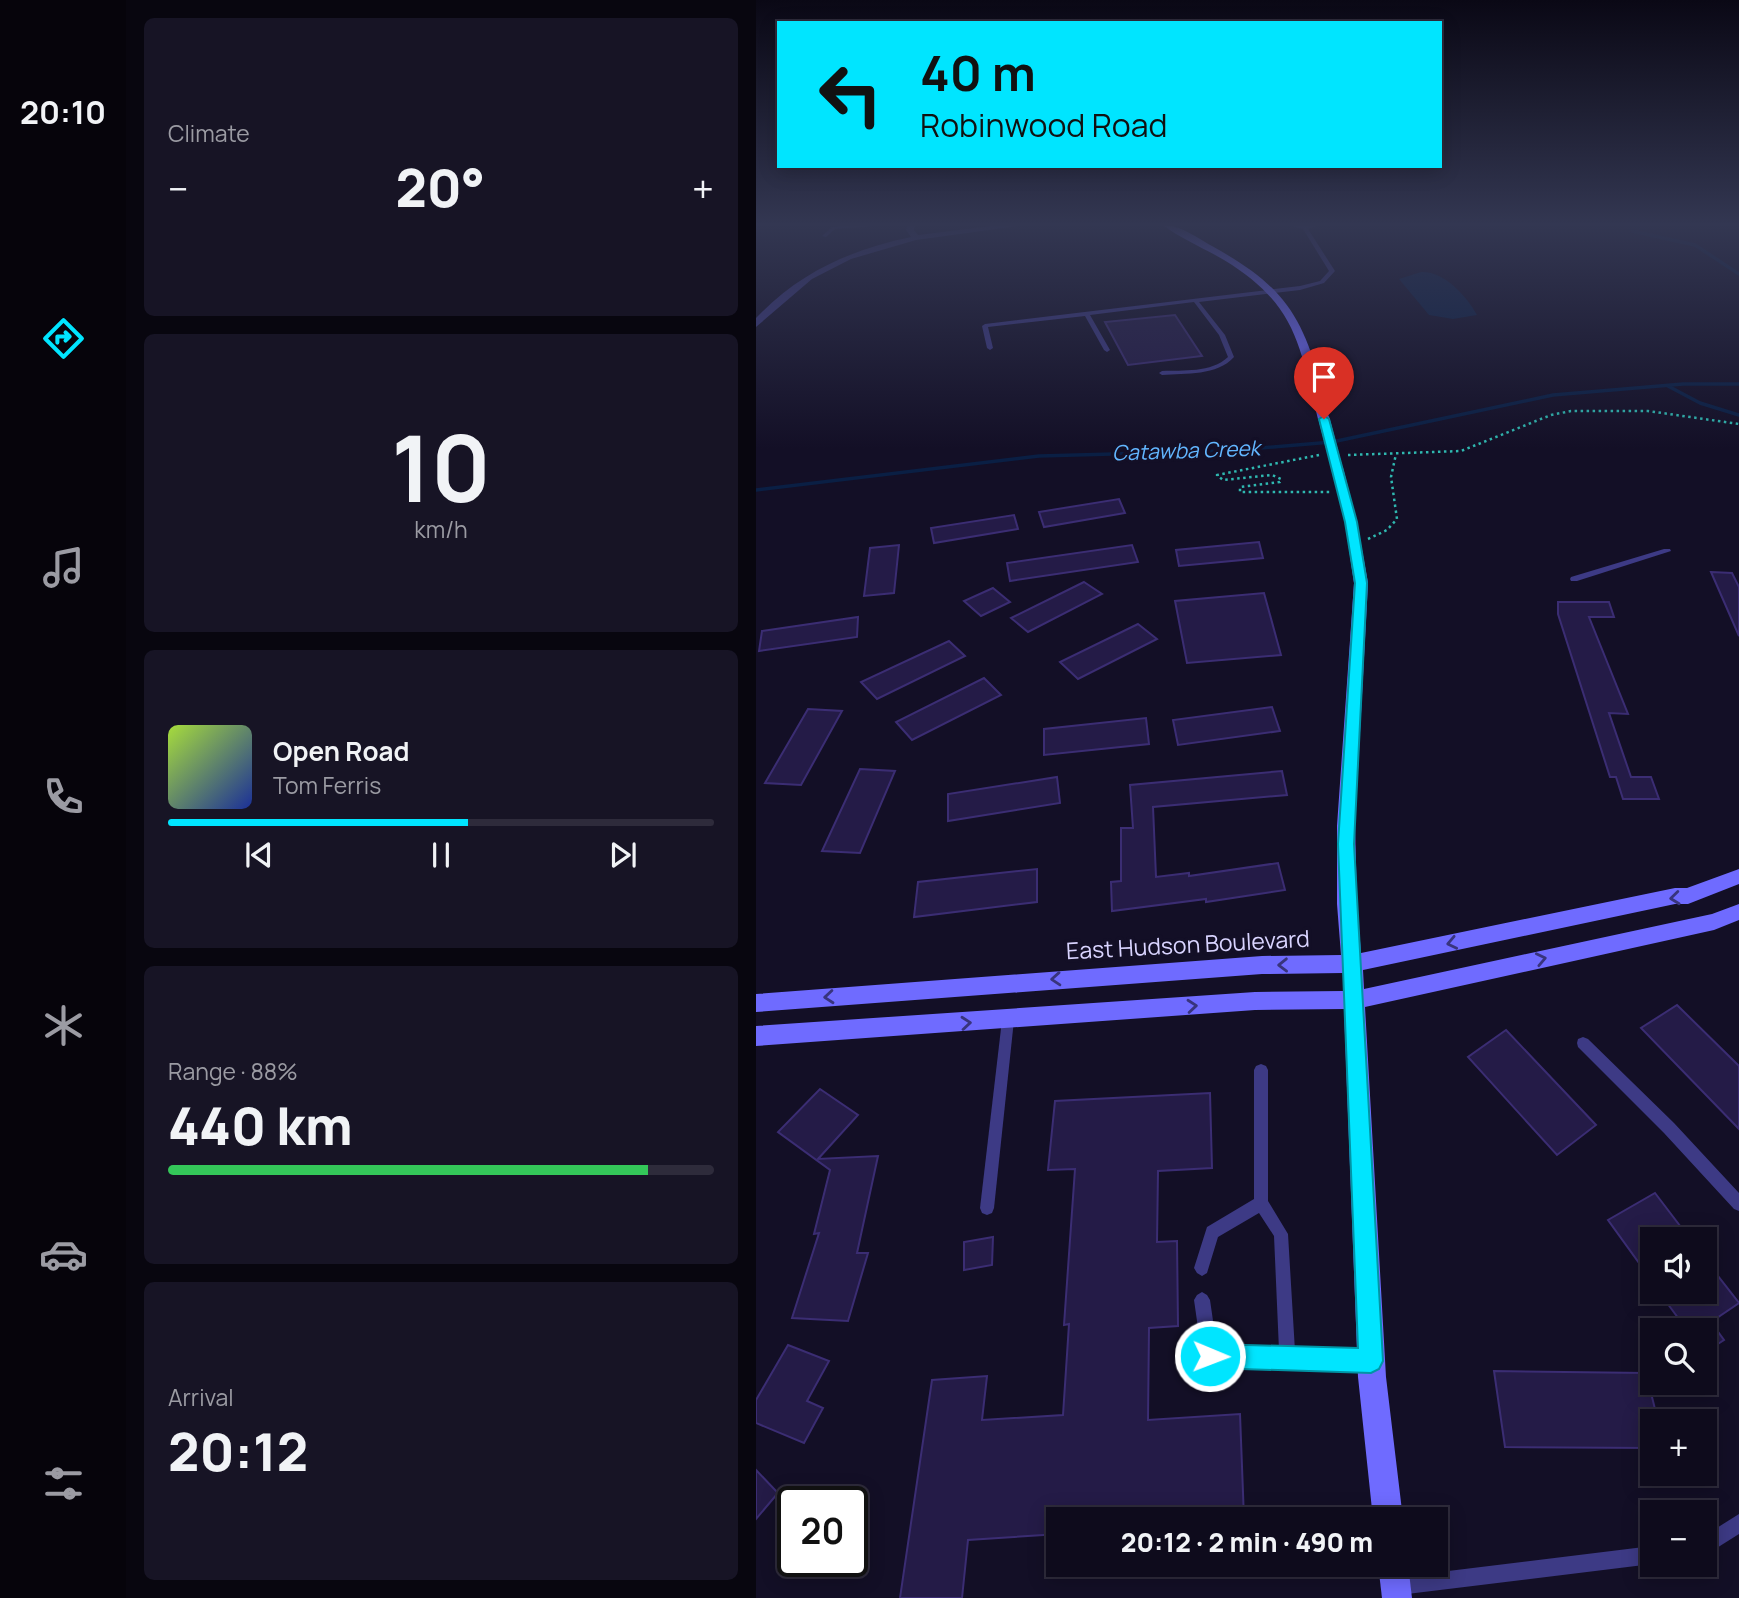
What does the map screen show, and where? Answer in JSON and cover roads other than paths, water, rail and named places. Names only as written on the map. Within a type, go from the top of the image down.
[{"type":"main road","points":[[1278,300],[1298,330],[1337,462],[1361,583],[1346,826],[1371,1361],[1387,1507]]},
{"type":"main road","name":"East Hudson Boulevard","points":[[756,1003],[1104,975],[1262,965],[1351,964],[1688,896],[1739,876]]},
{"type":"main road","points":[[756,1036],[1255,1001],[1354,1000],[1714,922],[1739,912]]},
{"type":"street","points":[[756,324],[778,300]]},
{"type":"street","points":[[756,308],[769,308]]},
{"type":"lane","points":[[1162,373],[1212,367],[1227,363],[1231,357],[1222,335],[1196,300]]},
{"type":"lane","points":[[990,348],[985,326],[1200,300]]},
{"type":"lane","points":[[1087,314],[1107,350]]},
{"type":"lane","points":[[1574,579],[1667,551]]},
{"type":"lane","points":[[987,1208],[1008,1020]]},
{"type":"lane","points":[[1583,1043],[1670,1128],[1739,1204]]},
{"type":"lane","points":[[1261,1070],[1261,1203],[1281,1234],[1287,1358]]},
{"type":"lane","points":[[1202,1268],[1212,1232],[1261,1203]]},
{"type":"lane","points":[[1202,1300],[1210,1356],[1371,1361]]},
{"type":"lane","points":[[1717,1539],[1739,1523]]},
{"type":"lane","points":[[1395,1583],[1640,1556]]},
{"type":"water","points":[[1416,300],[1466,300],[1477,315],[1453,319],[1429,315]]},
{"type":"waterway","name":"Catawba Creek","points":[[756,490],[1039,456],[1225,451],[1332,442],[1553,395],[1683,384],[1739,384]]},
{"type":"waterway","points":[[1668,386],[1700,403],[1739,415]]}]
